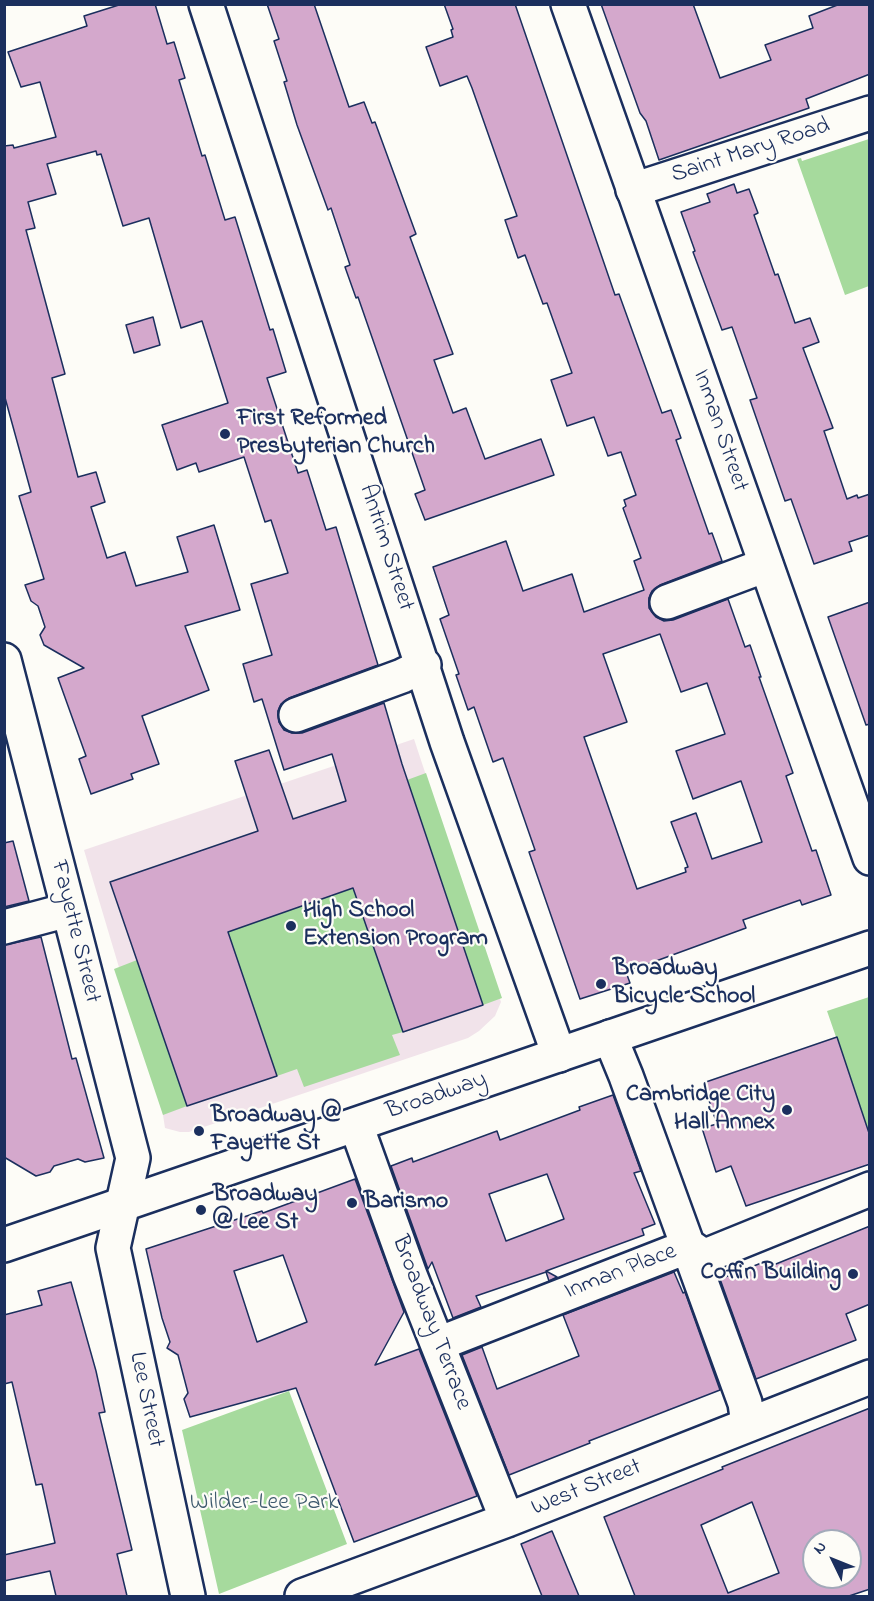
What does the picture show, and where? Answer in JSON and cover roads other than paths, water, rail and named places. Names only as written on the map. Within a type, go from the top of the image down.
[{"type":"street","name":"Antrim Street","points":[[206,4],[424,665],[447,742],[559,1055]]},
{"type":"street","name":"Inman Street","points":[[568,4],[870,858]]},
{"type":"street","name":"Saint Mary Road","points":[[633,190],[870,113]]},
{"type":"street","points":[[668,602],[766,565]]},
{"type":"street","name":"Fayette Street","points":[[4,660],[133,1158],[122,1204]]},
{"type":"street","points":[[296,715],[402,676],[424,665]]},
{"type":"street","points":[[4,927],[68,910]]},
{"type":"street","name":"Broadway","points":[[4,1245],[870,948]]},
{"type":"street","points":[[610,1037],[745,1403],[748,1424]]},
{"type":"street","name":"Broadway Terrace","points":[[356,1125],[410,1275],[507,1521]]},
{"type":"street","name":"Inman Place","points":[[438,1344],[689,1246],[702,1255],[710,1254],[870,1189]]},
{"type":"street","name":"Lee Street","points":[[122,1204],[112,1248],[188,1596]]},
{"type":"street","name":"West Street","points":[[302,1596],[507,1521],[870,1377]]},
{"type":"place","name":"First Reformed Presbyterian Church","points":[[225,434]]},
{"type":"place","name":"High School Extension Program","points":[[291,926]]},
{"type":"place","name":"Broadway Bicycle School","points":[[601,984]]},
{"type":"place","name":"Cambridge City Hall Annex","points":[[787,1110]]},
{"type":"place","name":"Broadway @ Fayette St","points":[[199,1131]]},
{"type":"place","name":"Barismo","points":[[352,1203]]},
{"type":"place","name":"Broadway @ Lee St","points":[[201,1210]]},
{"type":"place","name":"Coffin Building","points":[[853,1274]]},
{"type":"park label","name":"Wilder-Lee Park","points":[[264,1504]]}]
